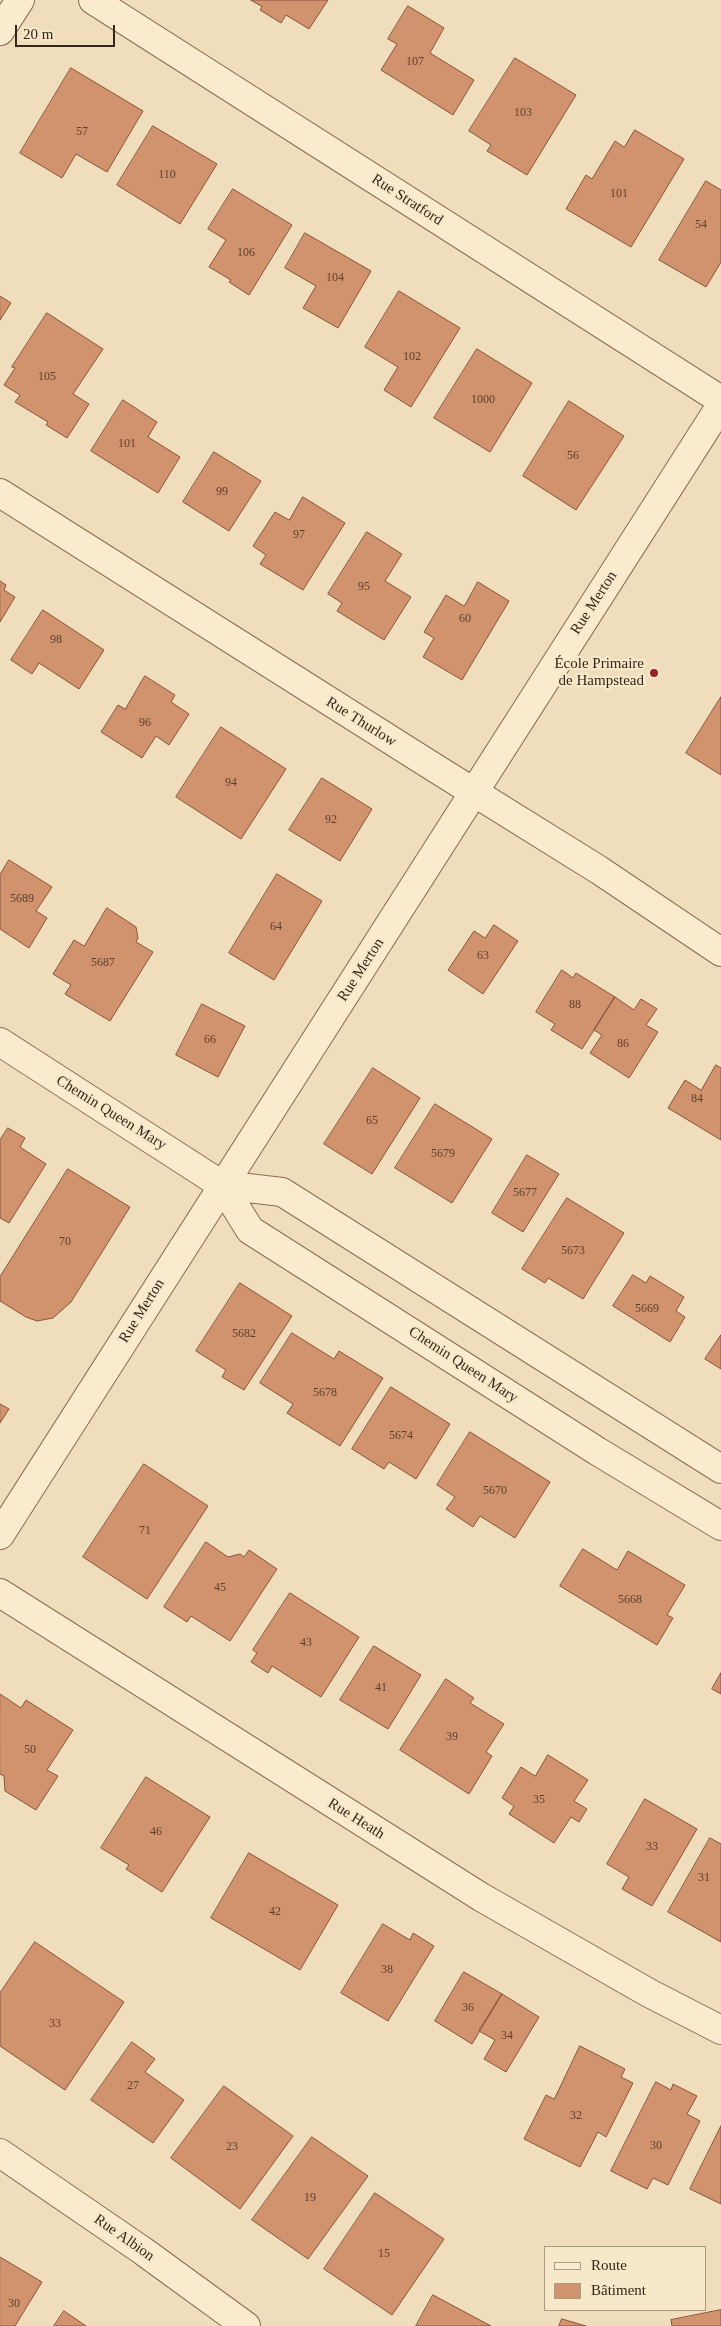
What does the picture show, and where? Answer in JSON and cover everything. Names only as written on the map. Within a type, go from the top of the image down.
[{"type":"street","points":[[0,32],[20,0]]},
{"type":"street","name":"Rue Stratford","points":[[93,0],[721,400]]},
{"type":"street","name":"Rue Merton","points":[[0,1536],[721,405]]},
{"type":"street","name":"Rue Thurlow","points":[[0,493],[599,870],[721,952]]},
{"type":"street","name":"Chemin Queen Mary","points":[[0,1042],[222,1185],[250,1230],[597,1451],[721,1526]]},
{"type":"street","name":"Chemin Queen Mary","points":[[222,1185],[282,1192],[721,1469]]},
{"type":"street","name":"Rue Heath","points":[[0,1593],[481,1898],[649,1993],[721,2030]]},
{"type":"street","name":"Rue Albion","points":[[0,2153],[143,2251],[246,2326]]},
{"type":"building","points":[[251,0],[328,0],[309,29],[286,15],[281,23],[260,10],[262,7]]},
{"type":"building","points":[[408,6],[444,28],[430,53],[474,80],[453,115],[381,70],[397,44],[388,39]]},
{"type":"building","points":[[515,58],[576,95],[527,175],[487,151],[491,145],[469,131]]},
{"type":"building","points":[[71,68],[143,111],[107,172],[76,154],[62,178],[20,153]]},
{"type":"building","points":[[153,126],[217,164],[180,224],[117,185]]},
{"type":"building","points":[[635,130],[684,159],[631,247],[566,209],[586,175],[592,179],[615,141],[624,147]]},
{"type":"building","points":[[706,181],[721,190],[721,262],[706,287],[659,260]]},
{"type":"building","points":[[233,189],[292,225],[249,295],[229,282],[231,280],[209,267],[226,240],[208,229]]},
{"type":"building","points":[[305,233],[371,271],[338,328],[303,308],[316,286],[285,268]]},
{"type":"building","points":[[399,291],[460,328],[411,407],[384,390],[398,367],[365,347]]},
{"type":"building","points":[[0,296],[11,303],[0,320]]},
{"type":"building","points":[[47,313],[103,349],[73,394],[89,404],[67,438],[46,425],[48,422],[15,402],[20,395],[4,385],[15,368],[12,367]]},
{"type":"building","points":[[477,349],[532,383],[490,452],[434,418]]},
{"type":"building","points":[[123,400],[157,422],[148,437],[180,457],[158,493],[91,451]]},
{"type":"building","points":[[569,401],[624,436],[576,510],[523,476]]},
{"type":"building","points":[[214,452],[261,481],[229,531],[183,502]]},
{"type":"building","points":[[303,497],[345,523],[303,590],[260,564],[266,555],[253,546],[275,512],[289,520]]},
{"type":"building","points":[[367,532],[402,554],[385,581],[411,597],[384,640],[337,611],[342,603],[328,594]]},
{"type":"building","points":[[0,581],[6,585],[4,590],[15,597],[0,622]]},
{"type":"building","points":[[478,582],[509,601],[462,680],[423,657],[434,638],[424,632],[446,595],[464,606]]},
{"type":"building","points":[[43,610],[104,650],[79,689],[39,663],[32,674],[11,660]]},
{"type":"building","points":[[145,676],[175,695],[171,702],[189,714],[169,745],[156,736],[142,758],[101,732],[118,705],[125,709]]},
{"type":"building","points":[[721,697],[721,775],[686,753]]},
{"type":"building","points":[[221,727],[286,769],[241,839],[176,797]]},
{"type":"building","points":[[322,778],[372,809],[340,861],[289,830]]},
{"type":"building","points":[[9,860],[52,887],[36,911],[47,918],[29,948],[0,929],[0,875]]},
{"type":"building","points":[[277,874],[322,901],[274,980],[229,953]]},
{"type":"building","points":[[107,908],[136,927],[138,938],[136,942],[153,952],[110,1021],[65,994],[71,985],[53,974],[74,940],[84,946]]},
{"type":"building","points":[[494,925],[518,941],[483,994],[448,970],[474,931],[485,938]]},
{"type":"building","points":[[562,970],[573,978],[576,973],[615,997],[582,1049],[551,1030],[555,1024],[536,1012]]},
{"type":"building","points":[[615,997],[634,1010],[641,999],[657,1009],[646,1025],[658,1032],[629,1078],[590,1053],[602,1035],[594,1030]]},
{"type":"building","points":[[202,1004],[245,1026],[218,1077],[176,1055]]},
{"type":"building","points":[[716,1065],[721,1068],[721,1140],[668,1108],[685,1080],[701,1090]]},
{"type":"building","points":[[373,1068],[420,1098],[372,1174],[324,1144]]},
{"type":"building","points":[[435,1104],[492,1139],[452,1203],[395,1168]]},
{"type":"building","points":[[8,1128],[25,1138],[20,1147],[46,1164],[9,1223],[0,1218],[0,1140]]},
{"type":"building","points":[[527,1155],[559,1174],[523,1232],[492,1213]]},
{"type":"building","points":[[68,1169],[130,1207],[71,1302],[53,1318],[37,1321],[26,1317],[0,1301],[0,1277]]},
{"type":"building","points":[[567,1198],[624,1233],[583,1299],[548,1278],[545,1283],[522,1269]]},
{"type":"building","points":[[633,1275],[646,1283],[650,1276],[684,1297],[676,1311],[685,1317],[670,1342],[613,1306]]},
{"type":"building","points":[[240,1283],[292,1316],[244,1390],[222,1377],[226,1370],[196,1351]]},
{"type":"building","points":[[292,1333],[334,1359],[339,1351],[383,1378],[340,1446],[287,1413],[293,1404],[260,1383]]},
{"type":"building","points":[[721,1335],[721,1369],[705,1359]]},
{"type":"building","points":[[391,1387],[450,1424],[416,1479],[389,1462],[384,1469],[352,1449]]},
{"type":"building","points":[[0,1404],[9,1409],[0,1423]]},
{"type":"building","points":[[470,1432],[550,1482],[515,1538],[480,1516],[473,1527],[446,1509],[455,1497],[437,1485]]},
{"type":"building","points":[[144,1464],[208,1506],[147,1599],[83,1557]]},
{"type":"building","points":[[206,1542],[228,1557],[240,1554],[244,1557],[249,1550],[277,1569],[230,1641],[191,1616],[187,1622],[164,1607]]},
{"type":"building","points":[[583,1549],[617,1570],[628,1551],[685,1585],[667,1615],[673,1618],[657,1645],[560,1586]]},
{"type":"building","points":[[290,1593],[359,1637],[321,1697],[272,1666],[268,1673],[251,1662],[257,1653],[253,1650]]},
{"type":"building","points":[[374,1646],[421,1675],[388,1729],[340,1700]]},
{"type":"building","points":[[721,1673],[721,1694],[712,1689]]},
{"type":"building","points":[[446,1679],[474,1698],[470,1703],[504,1724],[486,1752],[492,1756],[469,1794],[400,1750]]},
{"type":"building","points":[[0,1694],[21,1708],[26,1700],[73,1730],[47,1770],[58,1776],[36,1810],[5,1791],[4,1776],[0,1774]]},
{"type":"building","points":[[548,1755],[588,1780],[574,1801],[587,1809],[579,1822],[571,1817],[554,1843],[509,1814],[514,1806],[502,1798],[521,1767],[535,1776]]},
{"type":"building","points":[[146,1777],[210,1817],[162,1892],[126,1869],[129,1865],[101,1848]]},
{"type":"building","points":[[645,1799],[697,1829],[652,1906],[622,1889],[629,1877],[607,1864]]},
{"type":"building","points":[[710,1838],[721,1844],[721,1942],[668,1912]]},
{"type":"building","points":[[249,1853],[338,1905],[300,1970],[211,1918]]},
{"type":"building","points":[[383,1924],[410,1940],[413,1933],[434,1946],[388,2021],[341,1993]]},
{"type":"building","points":[[35,1942],[124,2002],[65,2090],[0,2046],[0,1993]]},
{"type":"building","points":[[464,1972],[502,1994],[472,2044],[435,2021]]},
{"type":"building","points":[[502,1994],[539,2017],[506,2072],[484,2059],[495,2040],[479,2031]]},
{"type":"building","points":[[132,2042],[155,2059],[145,2072],[184,2100],[153,2143],[91,2100]]},
{"type":"building","points":[[580,2046],[625,2069],[621,2077],[633,2083],[606,2137],[598,2132],[580,2167],[524,2139],[546,2095],[554,2099]]},
{"type":"building","points":[[656,2082],[671,2090],[673,2084],[697,2096],[687,2114],[700,2121],[668,2185],[653,2178],[647,2189],[611,2171]]},
{"type":"building","points":[[224,2086],[293,2136],[240,2209],[171,2158]]},
{"type":"building","points":[[721,2126],[721,2204],[690,2189]]},
{"type":"building","points":[[312,2137],[368,2176],[308,2259],[252,2220]]},
{"type":"building","points":[[375,2193],[444,2239],[392,2315],[324,2269]]},
{"type":"building","points":[[0,2257],[42,2282],[15,2326],[0,2326]]},
{"type":"building","points":[[433,2295],[491,2326],[416,2326]]},
{"type":"building","points":[[721,2310],[721,2326],[672,2326],[671,2320]]},
{"type":"building","points":[[64,2311],[86,2326],[54,2326]]},
{"type":"building","points":[[562,2319],[586,2326],[559,2326]]},
{"type":"place","name":"École Primaire de Hampstead","points":[[654,673]]}]
